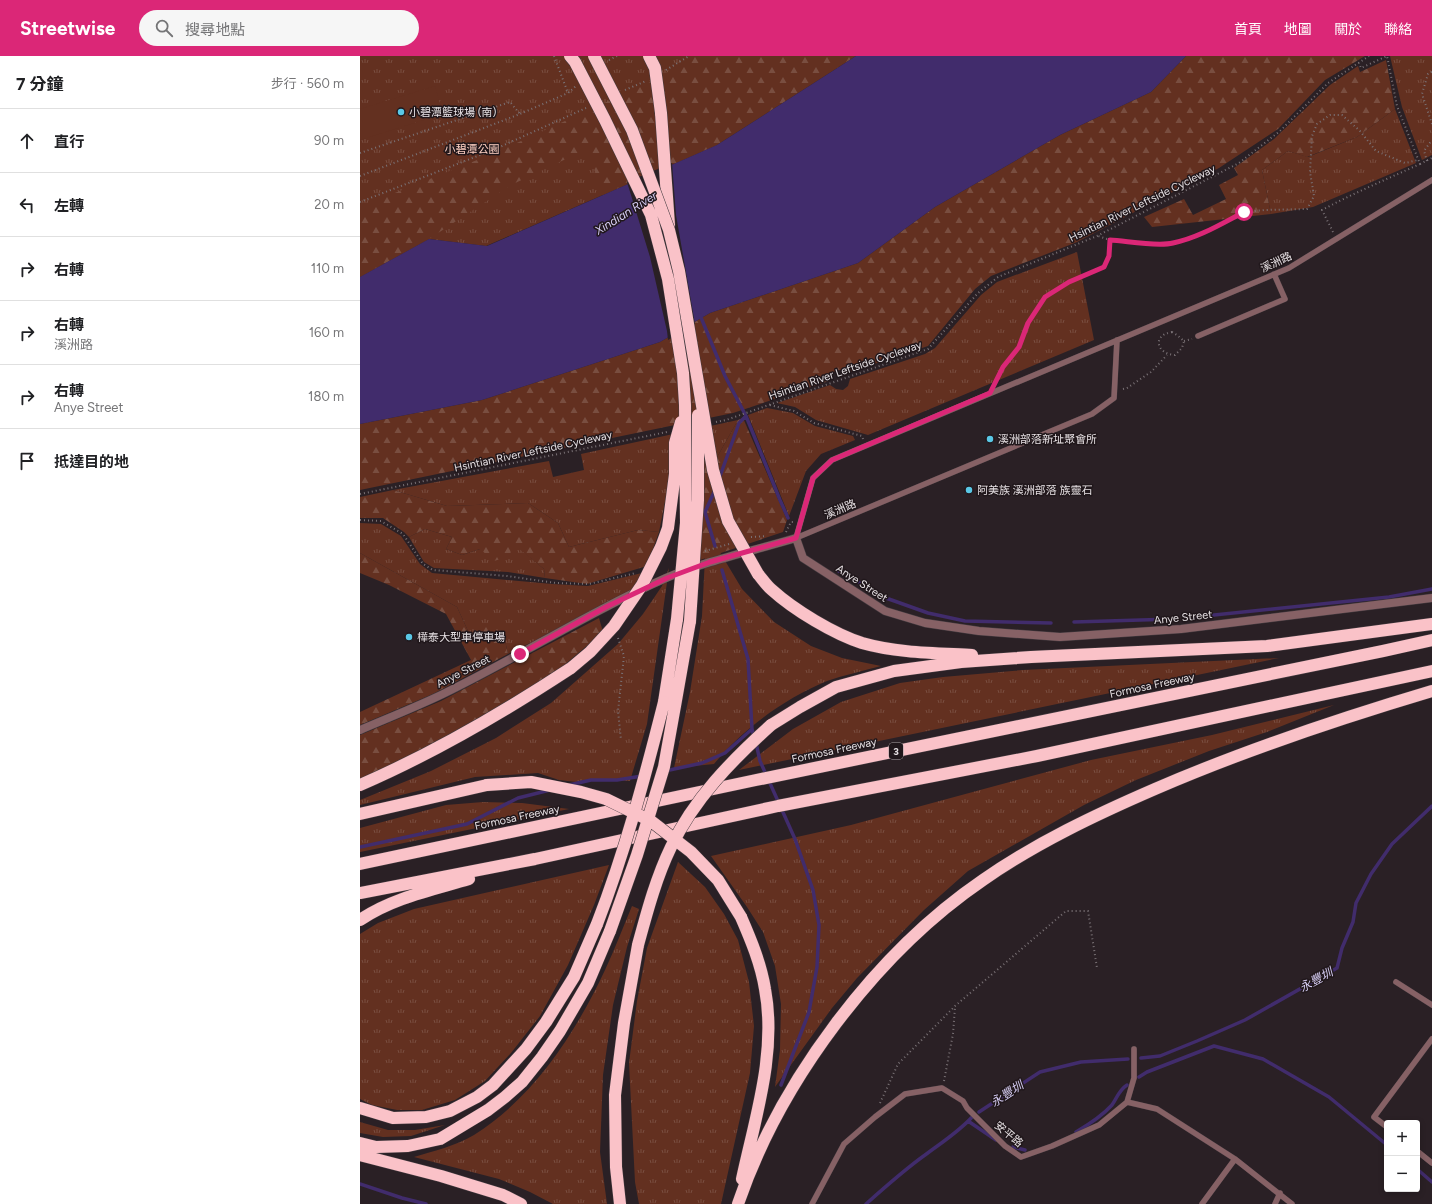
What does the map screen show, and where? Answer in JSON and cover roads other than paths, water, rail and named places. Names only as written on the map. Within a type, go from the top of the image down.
[{"type":"highway","points":[[594,56],[632,130],[669,230],[679,271],[713,470],[728,521],[758,574],[772,590],[811,619],[862,643],[890,649],[927,653],[1031,657]]},
{"type":"highway","points":[[649,56],[656,68],[661,113],[669,230]]},
{"type":"highway","points":[[360,1143],[376,1147],[408,1146],[440,1139],[488,1110],[522,1082],[560,1031],[588,983],[610,931],[637,854],[664,767],[686,522],[685,405],[683,373],[668,279],[651,216],[605,120],[572,58]]},
{"type":"highway","points":[[360,1108],[393,1118],[426,1117],[450,1111],[477,1097],[493,1085],[526,1049],[546,1022],[574,977],[607,899],[670,704],[690,621],[698,500],[696,377]]},
{"type":"highway","points":[[360,785],[384,775],[458,737],[526,697],[571,668],[590,652],[614,626],[642,585],[661,547],[668,528],[675,474],[675,444],[685,405]]},
{"type":"highway","points":[[620,1204],[616,1167],[615,1094],[624,1023],[638,945],[651,897],[671,847],[694,808],[719,775],[742,751],[771,725],[836,686],[894,671],[961,662],[1031,657],[1267,646],[1432,624]]},
{"type":"highway","name":"Formosa Freeway","points":[[360,864],[748,781],[1432,640]]},
{"type":"highway","points":[[360,893],[535,859],[778,806],[1037,756],[1432,671]]},
{"type":"highway","points":[[737,1204],[762,1146],[786,1098],[812,1057],[843,1014],[867,986],[919,932],[981,880],[1047,840],[1116,806],[1202,769],[1350,715],[1432,691]]},
{"type":"highway","points":[[360,814],[487,785],[531,782],[581,792],[606,799],[651,821],[691,852],[718,880],[741,917],[756,954],[765,990],[768,1017],[767,1051],[761,1092],[737,1204]]},
{"type":"highway","points":[[360,920],[371,912],[398,900],[535,859]]},
{"type":"highway","points":[[360,1155],[489,1190],[521,1204]]},
{"type":"street","name":"Anye Street","points":[[360,730],[443,694],[606,607],[667,578],[710,562],[796,538],[803,558],[885,611],[925,623],[979,631],[1060,637],[1173,629],[1432,598]]},
{"type":"lane","name":"溪洲路","points":[[796,538],[813,478],[832,460],[1289,268],[1432,180]]},
{"type":"lane","points":[[1198,336],[1285,299],[1274,274]]},
{"type":"lane","name":"溪洲路","points":[[796,538],[1092,414],[1114,398],[1118,340]]},
{"type":"lane","points":[[1396,982],[1432,1005]]},
{"type":"lane","points":[[1384,1125],[1374,1117],[1432,1041]]},
{"type":"lane","points":[[1134,1049],[1134,1078],[1128,1102],[1157,1109],[1235,1160],[1280,1193],[1292,1204]]},
{"type":"lane","name":"安平路","points":[[812,1204],[844,1144],[875,1117],[905,1094],[942,1088],[962,1101],[967,1108],[1005,1146],[1021,1157],[1052,1146],[1099,1126],[1128,1102]]},
{"type":"lane","points":[[1420,1153],[1432,1163]]},
{"type":"lane","points":[[1202,1204],[1235,1160]]},
{"type":"lane","points":[[1276,1204],[1280,1193]]},
{"type":"water","name":"Xindian River","points":[[856,56],[1186,56],[1151,92],[1060,135],[935,207],[858,263],[710,313],[660,342],[482,400],[360,424],[360,277],[429,239],[487,246],[717,145]]},
{"type":"waterway","points":[[700,315],[725,376],[746,416],[788,518]]},
{"type":"waterway","points":[[719,479],[739,423],[746,416]]},
{"type":"waterway","points":[[715,490],[705,512],[715,546]]},
{"type":"waterway","points":[[722,570],[748,659],[752,729],[754,737]]},
{"type":"waterway","points":[[837,570],[886,598],[928,613],[965,621],[1051,623]]},
{"type":"waterway","points":[[1185,618],[1389,597],[1432,589]]},
{"type":"waterway","points":[[1074,622],[1174,619]]},
{"type":"waterway","points":[[665,771],[702,763],[725,753],[752,729]]},
{"type":"waterway","points":[[756,743],[760,761],[795,839],[813,890],[819,925],[817,967],[809,1012],[781,1085]]},
{"type":"waterway","points":[[569,785],[591,780],[617,780],[642,776]]},
{"type":"waterway","points":[[360,847],[467,824],[518,798],[550,790]]},
{"type":"waterway","name":"永豐圳","points":[[1141,1058],[1160,1056],[1245,1020],[1337,968],[1342,948],[1353,922],[1356,903],[1371,874],[1392,844],[1432,806]]},
{"type":"waterway","points":[[1139,1077],[1147,1072],[1214,1046],[1263,1059],[1329,1097],[1384,1143]]},
{"type":"waterway","name":"永豐圳","points":[[979,1112],[1040,1072],[1081,1062],[1128,1059]]},
{"type":"waterway","points":[[1076,1132],[1095,1120],[1108,1109],[1127,1085]]},
{"type":"waterway","name":"永豐圳","points":[[866,1204],[887,1185],[956,1132],[973,1116]]},
{"type":"waterway","points":[[968,1121],[996,1140]]},
{"type":"waterway","points":[[1013,1147],[1025,1150]]},
{"type":"waterway","points":[[1420,1172],[1432,1182]]},
{"type":"waterway","points":[[360,1184],[402,1198],[426,1204]]},
{"type":"place","name":"小碧潭籃球場 (南)","points":[[401,112]]},
{"type":"place","name":"溪洲部落新址聚會所","points":[[990,439]]},
{"type":"place","name":"阿美族 溪洲部落 族靈石","points":[[969,490]]},
{"type":"place","name":"樺泰大型車停車場","points":[[409,637]]},
{"type":"park label","name":"小碧潭公園","points":[[472,149]]}]
